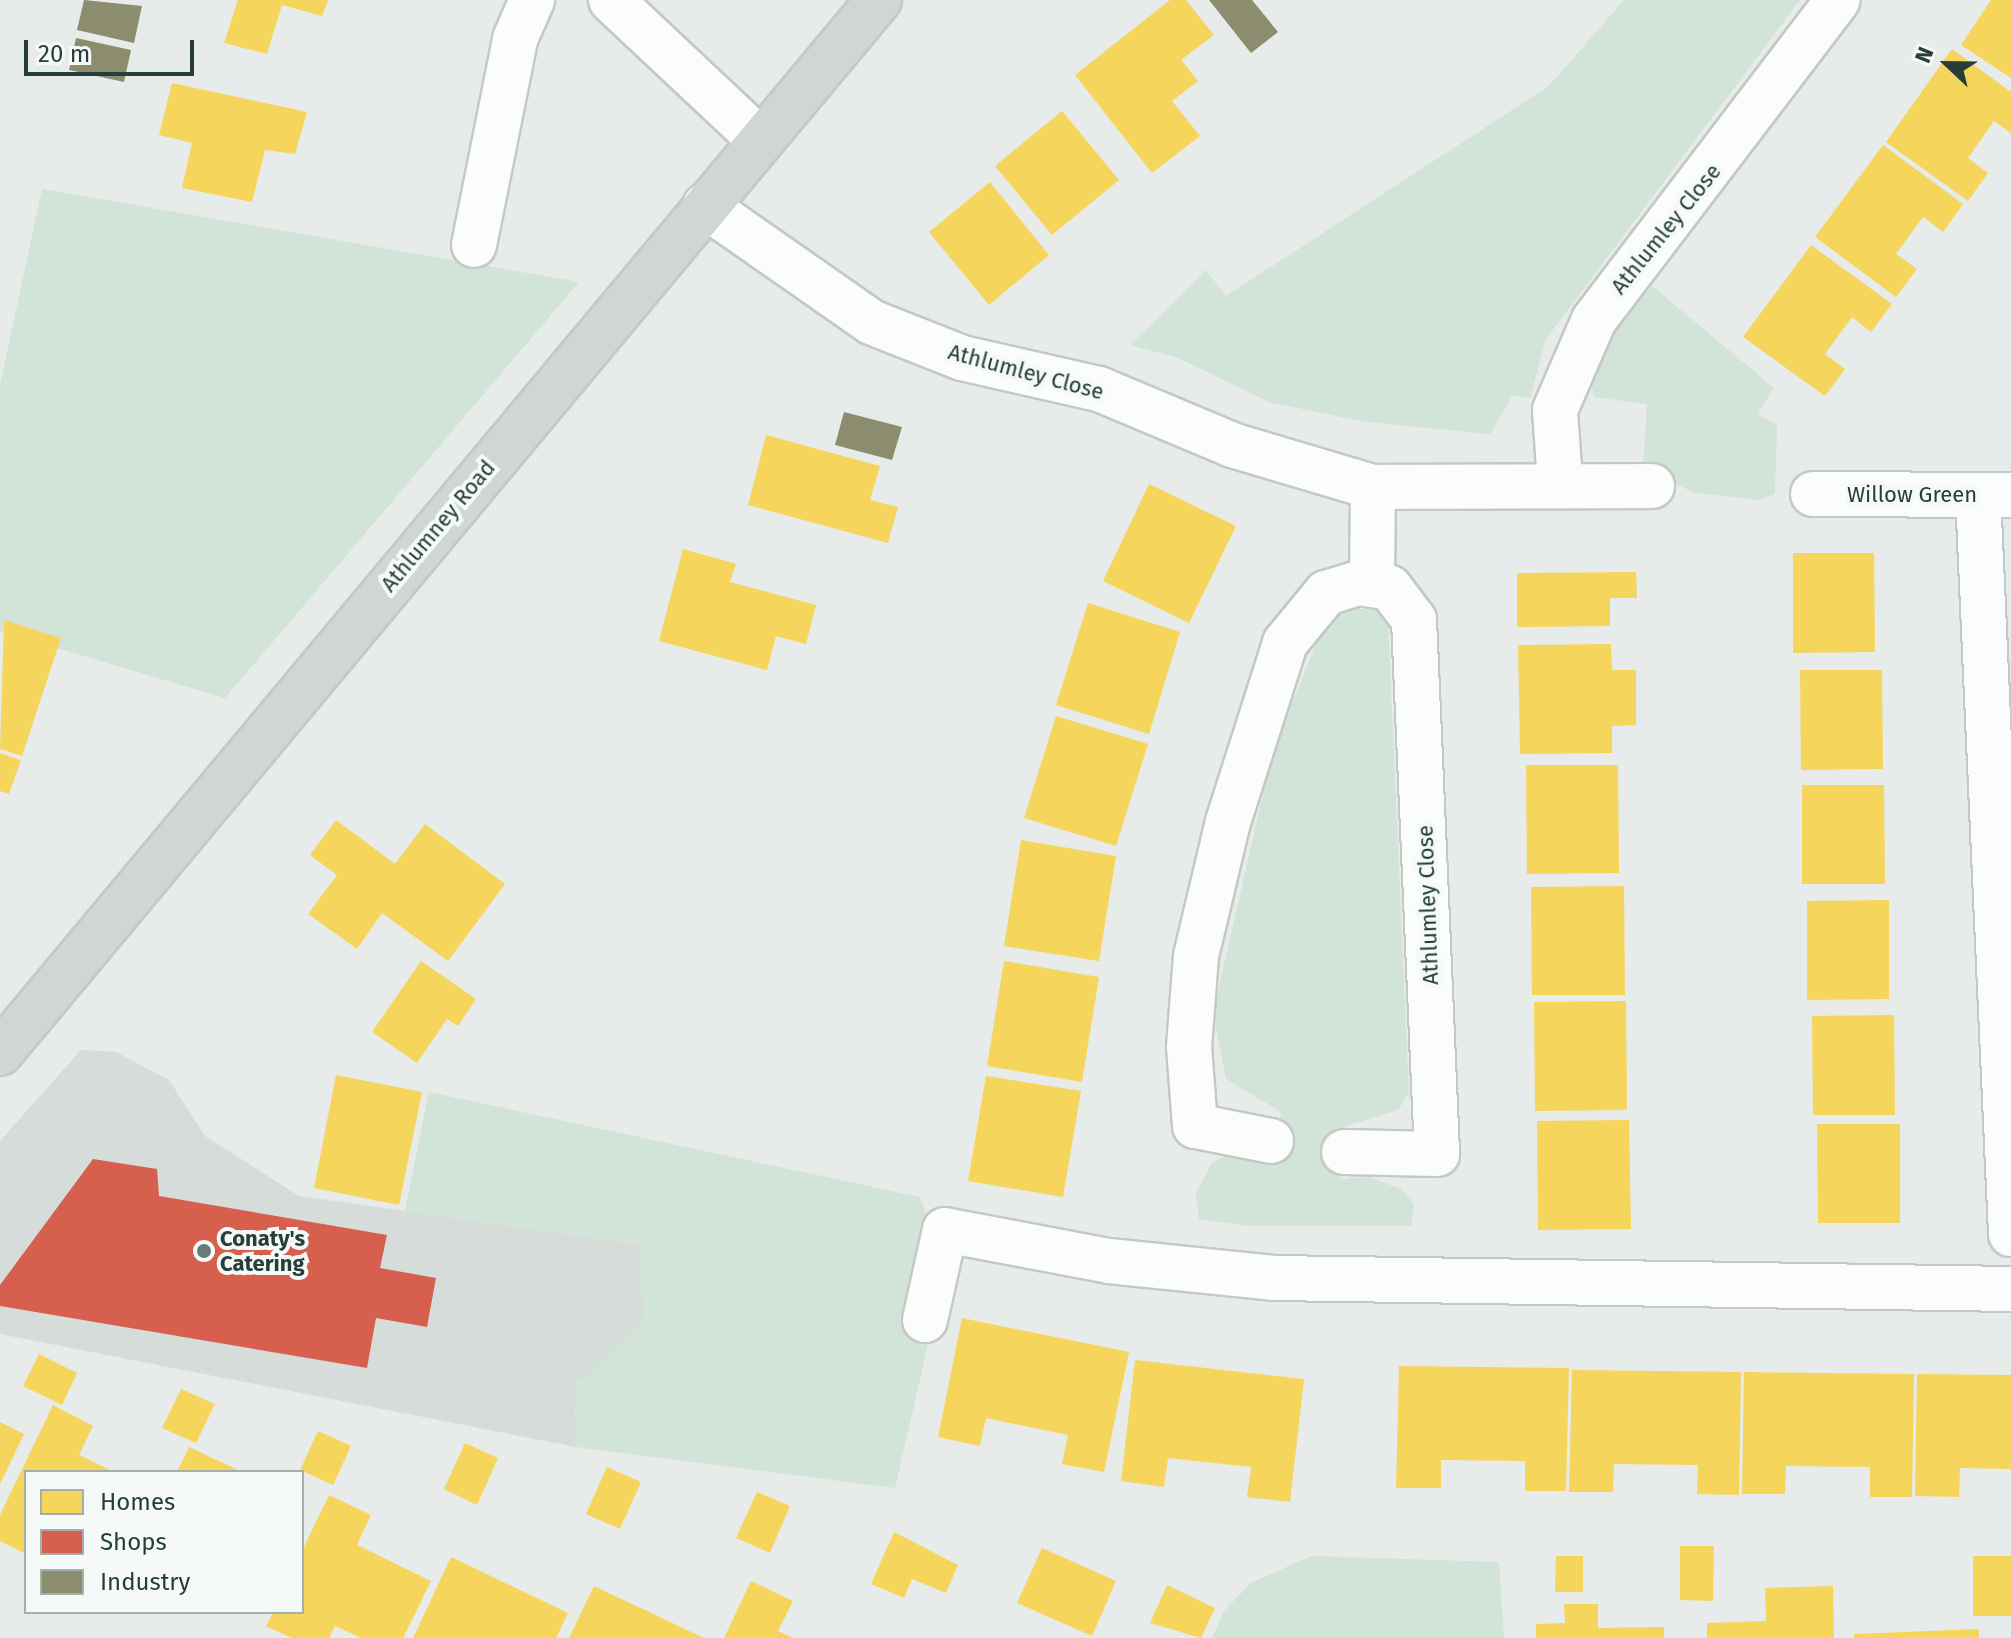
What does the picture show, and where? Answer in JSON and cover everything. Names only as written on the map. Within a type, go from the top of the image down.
[{"type":"main road","name":"Athlumney Road","points":[[0,1053],[879,0]]},
{"type":"street","points":[[474,245],[515,39],[532,0]]},
{"type":"street","points":[[611,0],[760,140]]},
{"type":"street","name":"Athlumley Close","points":[[1560,482],[1555,410],[1594,320],[1838,0]]},
{"type":"street","name":"Athlumley Close","points":[[705,206],[871,322],[962,358],[1099,389],[1232,445],[1373,487],[1560,482],[1652,486]]},
{"type":"street","points":[[1271,1141],[1195,1126],[1189,1047],[1196,956],[1228,822],[1285,643],[1326,593],[1372,585],[1373,487]]},
{"type":"street","name":"Willow Green","points":[[1813,494],[1994,495]]},
{"type":"street","points":[[1994,495],[2011,1234]]},
{"type":"street","name":"Athlumley Close","points":[[1344,1152],[1437,1154],[1414,620],[1390,588],[1372,585]]},
{"type":"street","points":[[925,1320],[945,1230],[1109,1261],[1273,1278],[2011,1289]]},
{"type":"shaded area","points":[[81,1050],[116,1052],[169,1080],[205,1136],[299,1196],[639,1244],[644,1320],[575,1386],[576,1447],[0,1334],[0,1141]]},
{"type":"green space","points":[[1624,0],[1800,0],[1546,339],[1530,398],[1512,396],[1490,434],[1366,422],[1269,402],[1176,357],[1130,345],[1206,270],[1226,296],[1549,86]]},
{"type":"green space","points":[[42,189],[579,282],[225,698],[0,631],[0,385]]},
{"type":"green space","points":[[1652,286],[1774,388],[1758,414],[1777,425],[1775,494],[1759,500],[1695,493],[1663,478],[1643,466],[1647,404],[1594,397],[1589,377],[1597,354]]},
{"type":"green space","points":[[1342,607],[1374,610],[1388,621],[1409,1093],[1398,1110],[1333,1130],[1341,1179],[1369,1177],[1401,1189],[1414,1204],[1411,1226],[1249,1226],[1199,1219],[1196,1193],[1212,1163],[1245,1146],[1272,1153],[1281,1112],[1226,1079],[1213,1013],[1273,750],[1317,642]]},
{"type":"green space","points":[[429,1092],[920,1197],[945,1270],[895,1488],[576,1447],[575,1386],[644,1320],[639,1244],[405,1211]]},
{"type":"green space","points":[[1311,1556],[1499,1562],[1504,1638],[1212,1638],[1224,1611],[1251,1583]]},
{"type":"building: Homes","points":[[238,0],[328,0],[322,16],[282,5],[267,54],[224,43]]},
{"type":"building: Homes","points":[[1170,0],[1186,0],[1214,35],[1181,60],[1198,81],[1172,101],[1200,136],[1152,173],[1075,75]]},
{"type":"building: Homes","points":[[1991,0],[2011,0],[2011,78],[1961,45]]},
{"type":"building: Homes","points":[[1952,49],[2011,92],[2011,133],[1994,121],[1968,158],[1988,173],[1968,201],[1886,142]]},
{"type":"building: Homes","points":[[172,83],[307,112],[295,154],[265,150],[252,202],[182,188],[192,143],[159,135]]},
{"type":"building: Homes","points":[[1062,111],[1119,180],[1052,235],[995,166]]},
{"type":"building: Homes","points":[[1883,145],[1963,204],[1943,232],[1923,217],[1896,254],[1917,269],[1896,297],[1815,237]]},
{"type":"building: Homes","points":[[990,182],[1049,255],[989,305],[929,232]]},
{"type":"building: Homes","points":[[1811,245],[1892,304],[1871,332],[1852,317],[1825,354],[1845,369],[1825,396],[1743,337]]},
{"type":"building: Homes","points":[[766,435],[880,466],[870,500],[898,507],[888,543],[748,505]]},
{"type":"building: Homes","points":[[1149,484],[1236,526],[1189,623],[1103,581]]},
{"type":"building: Homes","points":[[683,549],[736,564],[730,582],[816,605],[806,644],[776,636],[767,670],[659,641]]},
{"type":"building: Homes","points":[[1793,553],[1874,553],[1875,652],[1793,653]]},
{"type":"building: Homes","points":[[1636,572],[1637,598],[1610,598],[1610,626],[1517,627],[1517,573]]},
{"type":"building: Homes","points":[[1088,603],[1180,632],[1149,734],[1056,705]]},
{"type":"building: Homes","points":[[4,620],[61,638],[22,756],[0,749]]},
{"type":"building: Homes","points":[[1611,644],[1612,670],[1636,670],[1636,725],[1612,726],[1612,753],[1520,754],[1518,645]]},
{"type":"building: Homes","points":[[1800,670],[1882,670],[1883,769],[1801,770]]},
{"type":"building: Homes","points":[[1056,716],[1148,744],[1116,846],[1024,818]]},
{"type":"building: Homes","points":[[0,753],[21,760],[9,794],[0,791]]},
{"type":"building: Homes","points":[[1526,765],[1618,765],[1619,873],[1527,874]]},
{"type":"building: Homes","points":[[1802,785],[1884,785],[1885,884],[1802,884]]},
{"type":"building: Homes","points":[[336,820],[395,864],[425,824],[505,884],[448,961],[382,913],[357,949],[308,914],[337,875],[310,855]]},
{"type":"building: Homes","points":[[1021,840],[1116,856],[1099,961],[1004,946]]},
{"type":"building: Homes","points":[[1624,886],[1625,995],[1532,995],[1531,887]]},
{"type":"building: Homes","points":[[1889,900],[1889,999],[1807,1000],[1807,901]]},
{"type":"building: Homes","points":[[421,961],[476,999],[458,1026],[447,1019],[417,1063],[372,1032]]},
{"type":"building: Homes","points":[[1004,961],[1099,977],[1082,1082],[987,1066]]},
{"type":"building: Homes","points":[[1626,1001],[1627,1110],[1535,1111],[1534,1002]]},
{"type":"building: Homes","points":[[1894,1015],[1895,1115],[1813,1115],[1812,1016]]},
{"type":"building: Homes","points":[[336,1075],[422,1092],[399,1205],[314,1188]]},
{"type":"building: Homes","points":[[986,1076],[1081,1091],[1063,1197],[968,1181]]},
{"type":"building: Homes","points":[[1629,1120],[1631,1229],[1538,1230],[1537,1121]]},
{"type":"building: Homes","points":[[1817,1124],[1900,1124],[1900,1223],[1818,1223]]},
{"type":"building: Homes","points":[[962,1318],[1129,1352],[1104,1472],[1062,1464],[1068,1435],[986,1418],[980,1446],[938,1437]]},
{"type":"building: Homes","points":[[39,1354],[77,1373],[62,1405],[23,1386]]},
{"type":"building: Homes","points":[[1135,1360],[1304,1379],[1290,1502],[1247,1497],[1251,1467],[1168,1458],[1164,1487],[1121,1481]]},
{"type":"building: Homes","points":[[1399,1366],[1569,1368],[1566,1491],[1525,1491],[1525,1461],[1441,1460],[1441,1488],[1396,1488]]},
{"type":"building: Homes","points":[[1572,1370],[1741,1372],[1739,1495],[1697,1494],[1698,1465],[1614,1464],[1613,1492],[1569,1492]]},
{"type":"building: Homes","points":[[1744,1372],[1914,1374],[1912,1497],[1870,1497],[1870,1467],[1786,1466],[1785,1494],[1742,1494]]},
{"type":"building: Homes","points":[[1917,1374],[2011,1375],[2011,1469],[1960,1468],[1959,1497],[1915,1496]]},
{"type":"building: Homes","points":[[181,1389],[215,1404],[196,1443],[162,1428]]},
{"type":"building: Homes","points":[[53,1405],[93,1426],[79,1455],[110,1470],[24,1470],[24,1553],[0,1541],[0,1515]]},
{"type":"building: Homes","points":[[0,1422],[24,1434],[0,1484]]},
{"type":"building: Homes","points":[[318,1431],[351,1446],[333,1485],[300,1470]]},
{"type":"building: Homes","points":[[465,1443],[498,1458],[477,1505],[444,1489]]},
{"type":"building: Homes","points":[[189,1447],[238,1470],[178,1470]]},
{"type":"building: Homes","points":[[607,1467],[641,1482],[620,1529],[586,1514]]},
{"type":"building: Homes","points":[[757,1492],[790,1506],[770,1553],[736,1538]]},
{"type":"building: Homes","points":[[329,1495],[371,1515],[357,1545],[431,1581],[403,1638],[361,1638],[335,1626],[329,1638],[292,1638],[266,1626],[272,1614],[304,1614],[304,1547]]},
{"type":"building: Homes","points":[[894,1532],[958,1565],[946,1593],[912,1579],[904,1598],[871,1584]]},
{"type":"building: Homes","points":[[1680,1546],[1714,1546],[1713,1601],[1680,1600]]},
{"type":"building: Homes","points":[[1042,1548],[1116,1581],[1092,1636],[1017,1603]]},
{"type":"building: Homes","points":[[1556,1556],[1583,1556],[1583,1592],[1555,1592]]},
{"type":"building: Homes","points":[[1973,1556],[2011,1556],[2011,1616],[1973,1616]]},
{"type":"building: Homes","points":[[451,1557],[568,1613],[556,1638],[413,1638]]},
{"type":"building: Homes","points":[[751,1581],[793,1601],[778,1631],[793,1638],[724,1638]]},
{"type":"building: Homes","points":[[1167,1585],[1215,1608],[1201,1638],[1150,1623]]},
{"type":"building: Homes","points":[[594,1586],[704,1638],[569,1638]]},
{"type":"building: Homes","points":[[1833,1586],[1834,1638],[1707,1638],[1707,1623],[1766,1621],[1765,1588]]},
{"type":"building: Homes","points":[[1564,1604],[1598,1604],[1598,1628],[1664,1627],[1664,1638],[1536,1638],[1536,1624],[1565,1623]]},
{"type":"building: Homes","points":[[1979,1629],[1979,1638],[1854,1638],[1854,1634]]},
{"type":"building: Shops","name":"Conaty's Catering","points":[[93,1159],[157,1169],[159,1196],[387,1235],[380,1268],[436,1278],[427,1327],[376,1318],[367,1368],[0,1306],[0,1285]]},
{"type":"building: Industry","points":[[84,0],[142,6],[134,43],[77,30]]},
{"type":"building: Industry","points":[[1209,0],[1252,0],[1278,32],[1251,53]]},
{"type":"building: Industry","points":[[76,38],[131,50],[124,82],[69,70]]},
{"type":"building: Industry","points":[[844,412],[902,427],[892,460],[835,445]]},
{"type":"place","name":"Conaty's Catering","points":[[204,1251]]}]
